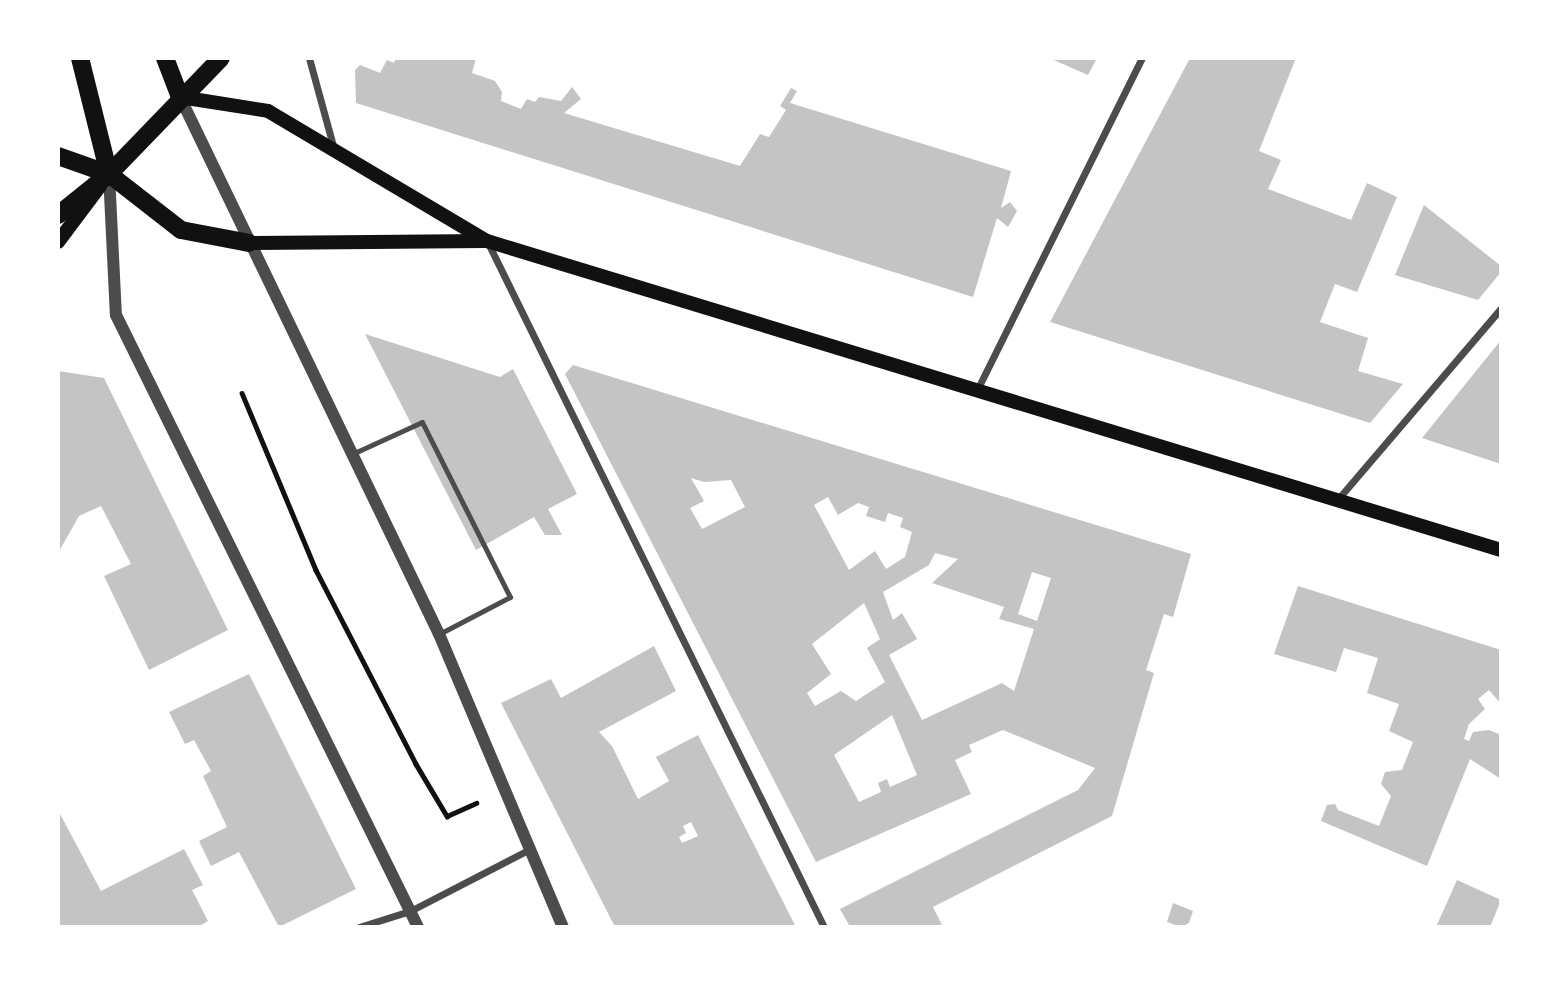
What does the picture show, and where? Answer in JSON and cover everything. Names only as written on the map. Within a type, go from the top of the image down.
[{"type":"main road","points":[[165,58],[180,97]]},
{"type":"main road","points":[[58,242],[110,174],[180,97],[221,58]]},
{"type":"main road","points":[[83,64],[110,174]]},
{"type":"main road","points":[[180,97],[268,111],[333,146],[487,242],[975,393],[1501,550]]},
{"type":"main road","points":[[58,156],[110,174],[181,230],[249,243],[487,242]]},
{"type":"main road","points":[[58,215],[110,174]]},
{"type":"street","points":[[309,58],[333,146]]},
{"type":"street","points":[[975,393],[1142,58]]},
{"type":"street","points":[[180,97],[439,634],[506,790],[528,850],[563,927]]},
{"type":"street","points":[[110,174],[116,315],[418,927]]},
{"type":"street","points":[[487,242],[824,927]]},
{"type":"street","points":[[1337,500],[1501,308]]},
{"type":"street","points":[[359,927],[410,911],[528,850]]},
{"type":"lane","points":[[352,454],[422,422],[510,597],[439,634]]},
{"type":"path","points":[[242,393],[316,570],[447,816],[506,790]]},
{"type":"building","points":[[396,58],[476,58],[472,73],[495,81],[502,92],[501,101],[521,109],[527,99],[535,102],[539,97],[561,101],[572,87],[581,99],[564,113],[740,166],[760,134],[769,137],[786,110],[780,106],[791,88],[797,91],[790,103],[1011,171],[1001,208],[1010,202],[1017,211],[1008,227],[997,218],[973,297],[356,103],[355,70],[360,65],[380,73],[387,60],[394,63]]},
{"type":"building","points":[[1049,58],[1097,58],[1088,75]]},
{"type":"building","points":[[1190,58],[1296,58],[1259,151],[1281,160],[1268,189],[1351,220],[1367,183],[1397,197],[1357,292],[1335,284],[1320,322],[1368,338],[1358,371],[1403,384],[1370,423],[1050,322]]},
{"type":"building","points":[[1424,205],[1501,266],[1501,272],[1478,300],[1395,275]]},
{"type":"building","points":[[365,334],[500,377],[513,369],[577,494],[548,509],[562,535],[545,535],[534,517],[476,550]]},
{"type":"building","points":[[1501,340],[1501,464],[1422,438]]},
{"type":"building","points":[[573,365],[1191,554],[1173,617],[1164,614],[1146,670],[1154,673],[1112,816],[933,907],[943,927],[850,927],[840,909],[1078,790],[1095,768],[1003,730],[969,745],[972,752],[955,760],[971,794],[816,862],[565,374]],"holes":[[[691,478],[704,482],[731,480],[745,507],[702,529],[690,508],[704,501]],[[828,497],[838,515],[858,503],[869,507],[866,516],[885,522],[888,513],[903,518],[900,527],[912,532],[905,557],[886,569],[875,551],[849,570],[814,505]],[[935,553],[958,559],[932,583],[1004,607],[999,619],[1034,629],[1014,691],[1002,683],[922,720],[889,655],[917,639],[902,613],[893,620],[883,592],[929,565]],[[1032,572],[1051,578],[1037,621],[1018,614]],[[864,603],[880,639],[867,648],[885,682],[856,701],[841,691],[815,706],[807,693],[831,674],[812,644]],[[892,715],[917,775],[890,787],[887,779],[878,783],[881,792],[859,802],[834,755]]]},
{"type":"building","points":[[58,371],[104,378],[228,630],[149,670],[104,576],[131,564],[101,506],[79,516],[58,553]]},
{"type":"building","points":[[1298,586],[1501,650],[1501,704],[1489,690],[1478,699],[1485,709],[1469,724],[1464,739],[1469,741],[1473,732],[1489,730],[1501,735],[1501,779],[1470,759],[1427,866],[1321,821],[1327,805],[1335,804],[1338,810],[1379,826],[1391,796],[1381,784],[1385,772],[1402,770],[1413,742],[1389,731],[1399,704],[1367,693],[1378,658],[1344,648],[1336,672],[1274,654]]},
{"type":"building","points":[[654,646],[676,691],[599,732],[612,746],[638,799],[669,781],[656,757],[698,735],[796,927],[615,927],[501,703],[551,679],[561,698]],"holes":[[[691,822],[698,836],[682,843],[679,837],[686,833],[683,826]]]},
{"type":"building","points":[[249,674],[356,889],[279,927],[239,852],[211,866],[199,841],[227,827],[203,776],[211,771],[194,740],[185,744],[169,712]]},
{"type":"building","points":[[58,810],[101,891],[184,849],[203,885],[192,890],[208,921],[198,927],[58,927]]},
{"type":"building","points":[[1457,880],[1501,900],[1490,927],[1436,927]]},
{"type":"building","points":[[1173,903],[1193,911],[1189,923],[1181,927],[1167,922]]}]
